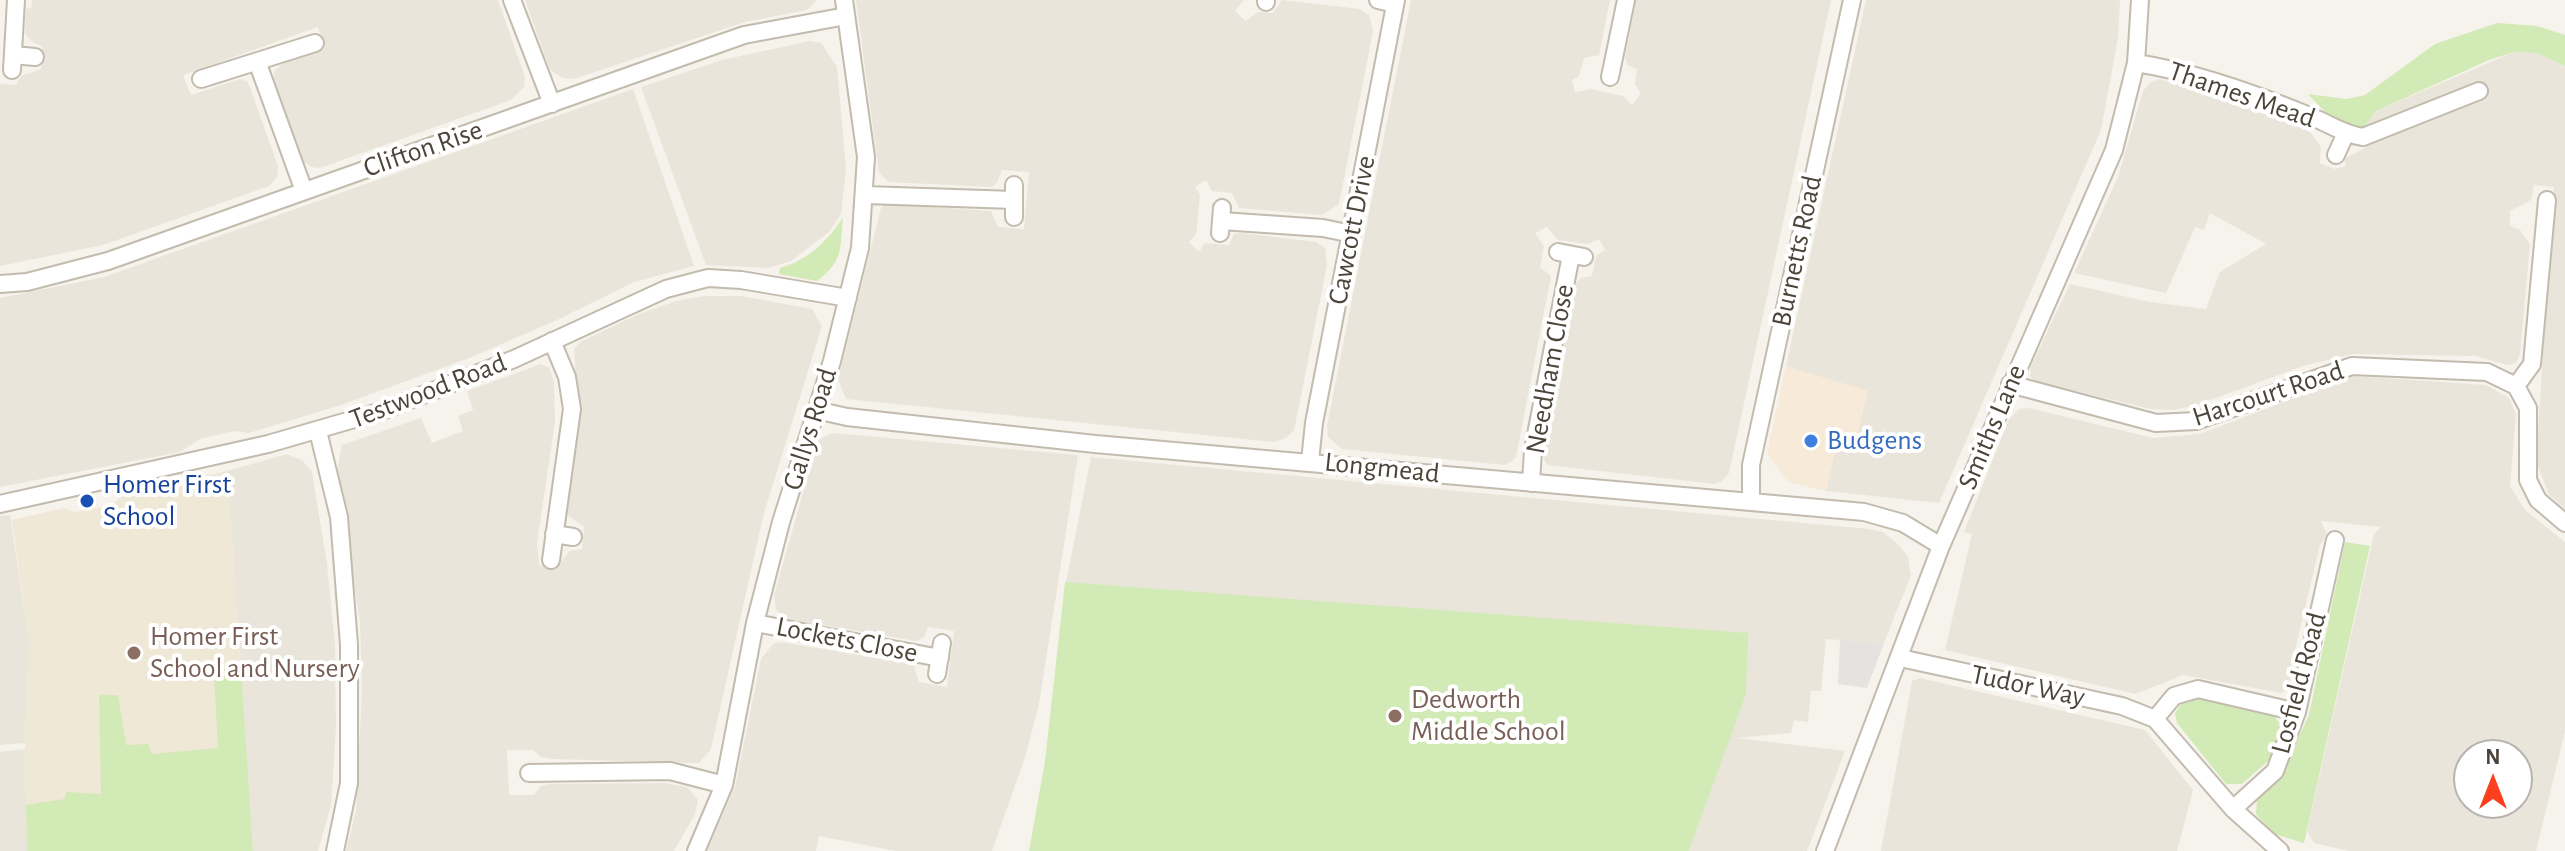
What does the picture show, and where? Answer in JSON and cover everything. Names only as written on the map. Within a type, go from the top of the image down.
[{"type":"street","points":[[16,0],[13,62],[35,57]]},
{"type":"street","points":[[512,0],[552,104]]},
{"type":"street","points":[[1610,77],[1626,0]]},
{"type":"street","name":"Burnetts Road","points":[[1751,502],[1751,465],[1852,0]]},
{"type":"street","name":"Smiths Lane","points":[[1825,851],[1941,546],[2114,150],[2136,63],[2140,0]]},
{"type":"street","name":"Cawcott Drive","points":[[1310,461],[1314,423],[1352,234],[1389,1]]},
{"type":"street","name":"Clifton Rise","points":[[0,284],[27,282],[108,261],[744,35],[845,8]]},
{"type":"street","name":"Gallys Road","points":[[696,851],[724,785],[755,623],[781,522],[848,298],[866,195],[866,157],[845,8]]},
{"type":"street","points":[[201,79],[258,64],[315,43]]},
{"type":"street","name":"Thames Mead","points":[[2136,63],[2173,69],[2315,118],[2345,135],[2363,137],[2479,91]]},
{"type":"street","points":[[258,64],[304,191]]},
{"type":"street","name":"Thames Mead","points":[[2336,155],[2345,135]]},
{"type":"street","points":[[866,195],[1014,201]]},
{"type":"street","points":[[2547,200],[2532,364],[2516,386],[2528,408],[2528,480],[2538,500],[2565,523]]},
{"type":"street","points":[[1222,221],[1323,228],[1352,234]]},
{"type":"street","name":"Needham Close","points":[[1531,483],[1533,450],[1571,255]]},
{"type":"street","name":"Testwood Road","points":[[0,504],[318,431],[382,411],[552,341],[666,289],[708,278],[741,280],[848,298]]},
{"type":"street","points":[[551,560],[572,409],[567,377],[552,341]]},
{"type":"street","name":"Harcourt Road","points":[[2010,384],[2156,423],[2196,421],[2352,366],[2487,372],[2516,386]]},
{"type":"street","name":"Longmead","points":[[816,410],[847,417],[1095,444],[1864,512],[1903,523],[1941,546]]},
{"type":"street","points":[[318,431],[339,517],[349,645],[349,783],[335,851]]},
{"type":"street","points":[[554,534],[573,537]]},
{"type":"street","name":"Losfield Road","points":[[2233,809],[2275,771],[2297,712],[2335,540]]},
{"type":"street","name":"Lockets Close","points":[[755,623],[940,658]]},
{"type":"street","name":"Tudor Way","points":[[1900,658],[2122,706],[2155,719],[2233,809],[2278,851]]},
{"type":"street","points":[[2155,719],[2174,696],[2198,689],[2297,712]]},
{"type":"street","points":[[529,773],[670,771],[724,785]]},
{"type":"shaded area","points":[[32,0],[498,0],[525,77],[524,87],[511,100],[320,168],[311,167],[301,160],[273,79],[275,70],[282,64],[325,48],[318,27],[183,75],[191,95],[240,79],[248,82],[278,166],[277,177],[269,186],[103,245],[0,266],[0,84],[16,85],[21,76],[41,69],[42,46],[32,42],[25,34],[26,9],[32,7]]},
{"type":"shaded area","points":[[525,0],[817,0],[807,10],[745,22],[574,79],[563,78],[550,70]]},
{"type":"shaded area","points":[[856,0],[1244,0],[1235,11],[1245,21],[1258,12],[1273,13],[1282,0],[1360,9],[1369,15],[1373,30],[1339,204],[1322,215],[1239,208],[1232,193],[1212,191],[1206,180],[1195,187],[1200,195],[1196,235],[1189,242],[1199,252],[1205,243],[1229,245],[1234,234],[1241,233],[1316,242],[1325,248],[1327,265],[1299,406],[1294,430],[1286,438],[1274,442],[846,399],[838,379],[881,208],[887,204],[991,211],[998,227],[1024,229],[1029,172],[1002,170],[997,183],[991,187],[889,182],[879,173]]},
{"type":"shaded area","points":[[1411,0],[1610,0],[1599,55],[1584,58],[1579,76],[1572,80],[1575,92],[1591,89],[1623,96],[1632,105],[1641,94],[1635,84],[1637,69],[1627,65],[1625,57],[1636,0],[1831,0],[1729,473],[1722,481],[1714,484],[1547,465],[1543,457],[1576,283],[1581,278],[1592,276],[1596,256],[1605,250],[1599,239],[1588,244],[1558,240],[1547,227],[1535,233],[1544,246],[1540,267],[1551,276],[1516,457],[1512,461],[1505,465],[1342,449],[1328,437],[1327,426]]},
{"type":"shaded area","points":[[1866,0],[2120,0],[2118,38],[2101,130],[1939,503],[1826,491],[1839,432],[1867,392],[1786,366]]},
{"type":"shaded area","points":[[810,41],[821,43],[837,67],[846,168],[841,214],[829,232],[791,261],[768,268],[706,265],[641,87],[722,60]]},
{"type":"shaded area","points":[[2514,52],[2537,53],[2565,66],[2565,508],[2549,495],[2536,461],[2554,187],[2534,185],[2531,200],[2510,211],[2510,226],[2520,230],[2530,244],[2520,354],[2516,363],[2507,365],[2476,356],[2353,354],[2303,366],[2194,406],[2172,410],[2150,409],[2035,381],[2030,376],[2031,366],[2070,284],[2150,302],[2206,309],[2220,272],[2266,244],[2210,213],[2204,230],[2195,227],[2166,293],[2074,273],[2118,177],[2143,91],[2151,82],[2160,79],[2308,129],[2321,147],[2320,163],[2335,169],[2346,166],[2344,159],[2365,148],[2363,129],[2376,111]]},
{"type":"shaded area","points":[[633,89],[694,266],[634,282],[472,357],[341,405],[249,433],[235,431],[200,439],[180,452],[0,487],[0,298],[104,277]]},
{"type":"shaded area","points":[[704,296],[741,296],[812,309],[822,326],[764,513],[711,749],[699,763],[553,759],[541,757],[533,750],[507,750],[509,795],[534,795],[541,786],[550,784],[664,783],[687,787],[698,800],[695,814],[674,851],[346,851],[356,811],[362,690],[360,622],[337,471],[342,445],[421,418],[432,443],[463,431],[458,416],[473,410],[467,391],[541,364],[549,368],[554,381],[555,422],[537,543],[539,565],[558,567],[569,551],[582,549],[584,527],[566,514],[579,426],[574,349],[580,342],[639,314],[676,301]]},
{"type":"shaded area","points":[[1786,366],[1868,391],[1857,435],[1839,433],[1826,491],[1788,482],[1767,454]]},
{"type":"shaded area","points":[[2352,376],[2486,385],[2509,398],[2516,414],[2510,486],[2525,510],[2565,542],[2565,731],[2536,851],[2349,851],[2314,843],[2307,831],[2374,534],[2381,527],[2321,521],[2327,535],[2320,545],[2290,671],[2290,687],[2281,693],[2183,675],[2136,694],[1945,650],[1972,534],[1964,532],[2009,419],[2019,409],[2029,408],[2153,438],[2200,434]]},
{"type":"shaded area","points":[[833,433],[1078,455],[1039,704],[1025,757],[992,851],[896,851],[819,836],[816,851],[707,851],[735,787],[761,659],[773,644],[781,642],[913,664],[919,682],[947,687],[954,631],[928,627],[924,637],[916,641],[782,618],[776,609],[774,595],[818,440]]},
{"type":"shaded area","points":[[287,454],[302,460],[312,472],[327,564],[335,645],[336,728],[331,806],[318,851],[253,851],[227,471]]},
{"type":"shaded area","points":[[1091,457],[1869,529],[1883,532],[1899,545],[1908,557],[1911,575],[1884,643],[1826,639],[1821,691],[1811,691],[1808,722],[1794,720],[1791,733],[1737,738],[1845,751],[1807,851],[1689,851],[1745,694],[1066,582]]},
{"type":"shaded area","name":"Homer First School and Nursery","points":[[227,471],[253,851],[27,851],[25,743],[29,639],[12,520],[64,508],[74,512],[112,505],[123,495]]},
{"type":"shaded area","points":[[10,515],[29,639],[25,743],[0,745],[0,516]]},
{"type":"shaded area","points":[[1840,640],[1884,643],[1867,688],[1838,684]]},
{"type":"shaded area","points":[[1920,678],[2145,730],[2193,790],[2177,851],[1881,851],[1912,681]]},
{"type":"shaded area","points":[[25,749],[27,851],[0,851],[0,752]]},
{"type":"green space","points":[[2497,23],[2537,26],[2565,35],[2565,66],[2537,53],[2514,52],[2489,60],[2376,111],[2363,129],[2328,115],[2308,94],[2347,99],[2365,95],[2435,44]]},
{"type":"green space","points":[[843,217],[839,253],[826,274],[817,281],[779,274],[780,268],[800,260],[816,248]]},
{"type":"green space","points":[[2345,542],[2370,546],[2304,843],[2274,834],[2256,814],[2257,799],[2282,773],[2309,715]]},
{"type":"green space","name":"Dedworth Middle School","points":[[1065,582],[1748,633],[1746,694],[1689,851],[1029,851],[1045,761]]},
{"type":"green space","points":[[241,667],[253,851],[27,851],[26,805],[64,799],[67,792],[101,794],[99,695],[118,695],[126,745],[148,744],[152,754],[218,748],[214,673]]},
{"type":"green space","points":[[2195,697],[2274,716],[2282,726],[2277,753],[2242,784],[2226,784],[2177,723],[2175,713],[2183,701]]},
{"type":"place","name":"Budgens","points":[[1811,441]]},
{"type":"place","name":"Homer First School","points":[[87,501]]},
{"type":"place","name":"Homer First School and Nursery","points":[[134,653]]},
{"type":"place","name":"Dedworth Middle School","points":[[1395,716]]}]
